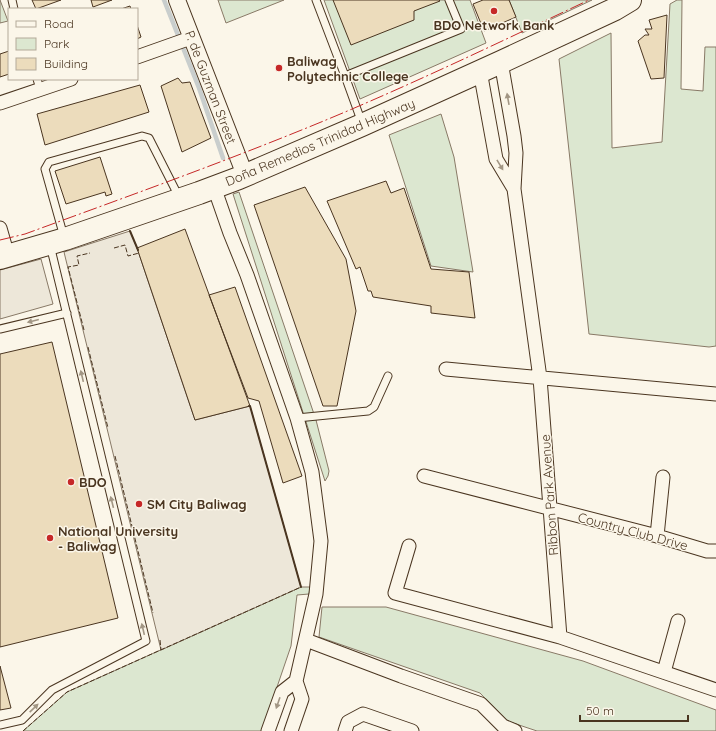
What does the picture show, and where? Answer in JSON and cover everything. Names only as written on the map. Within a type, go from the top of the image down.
[{"type":"highway","name":"Doña Remedios Trinidad Highway","points":[[4,257],[180,200],[245,175],[362,125],[501,62],[630,0]]},
{"type":"street","name":"P. de Guzman Street","points":[[177,0],[189,38],[245,175]]},
{"type":"street","points":[[138,56],[189,38]]},
{"type":"street","name":"Ribbon Park Avenue","points":[[501,62],[516,153],[514,189],[540,378],[560,637]]},
{"type":"street","name":"Ribbon Park Avenue","points":[[480,71],[496,159],[514,189]]},
{"type":"street","points":[[0,103],[38,84],[64,80]]},
{"type":"street","points":[[214,187],[230,233],[247,274],[298,418],[312,472],[321,541],[316,594],[296,681],[302,698],[291,731]]},
{"type":"street","points":[[0,228],[4,257]]},
{"type":"street","points":[[446,369],[716,394]]},
{"type":"street","name":"Country Club Drive","points":[[424,476],[550,510],[657,536],[707,551],[716,551]]},
{"type":"street","points":[[657,536],[663,477]]},
{"type":"street","points":[[409,546],[395,593],[560,637],[716,690]]},
{"type":"street","points":[[664,672],[678,621]]},
{"type":"street","points":[[306,640],[481,704],[503,726],[515,731]]},
{"type":"street","points":[[268,731],[282,692],[296,681]]},
{"type":"street","points":[[345,731],[348,722],[363,714],[408,730]]},
{"type":"lane","points":[[316,0],[362,125]]},
{"type":"lane","points":[[345,76],[461,29],[449,0]]},
{"type":"lane","points":[[0,725],[22,720],[52,690],[146,641],[67,313],[45,169],[49,162],[146,136],[149,138],[180,200]]},
{"type":"lane","points":[[0,329],[67,313]]},
{"type":"lane","points":[[298,418],[368,411],[374,407],[388,376]]},
{"type":"green space","points":[[0,0],[8,21],[0,23]]},
{"type":"green space","points":[[218,0],[284,0],[226,23]]},
{"type":"green space","points":[[324,0],[470,0],[486,43],[360,99]]},
{"type":"green space","points":[[509,0],[592,0],[522,33]]},
{"type":"green space","points":[[677,0],[682,0],[681,89],[703,91],[705,47],[716,47],[716,346],[709,347],[589,334],[559,59],[611,33],[612,148],[662,142],[670,4]]},
{"type":"green space","points":[[441,114],[454,157],[473,272],[431,266],[389,135]]},
{"type":"green space","points":[[239,192],[316,420],[329,471],[325,481],[233,194]]},
{"type":"green space","points":[[301,587],[310,587],[309,594],[297,595],[291,646],[262,731],[23,731],[67,692]]},
{"type":"green space","points":[[322,607],[386,607],[583,661],[716,710],[716,731],[537,731],[507,721],[480,693],[319,637]]},
{"type":"shaded area","points":[[130,231],[195,420],[250,406],[301,587],[161,650],[64,252]]},
{"type":"shaded area","points":[[41,259],[53,304],[0,319],[0,270]]},
{"type":"building","points":[[32,0],[61,0],[39,8],[36,8]]},
{"type":"building","points":[[91,0],[112,0],[93,7]]},
{"type":"building","points":[[333,0],[440,1],[414,11],[414,20],[351,45]]},
{"type":"building","name":"BDO Network Bank","points":[[483,0],[509,0],[516,17],[484,31],[473,4]]},
{"type":"building","points":[[667,15],[664,78],[651,79],[638,41],[645,35],[649,35],[645,29],[652,29],[649,20]]},
{"type":"building","points":[[138,28],[141,37],[138,38]]},
{"type":"building","points":[[8,51],[8,74],[0,77],[0,54]]},
{"type":"building","points":[[178,78],[182,83],[190,82],[211,138],[182,152],[161,86]]},
{"type":"building","points":[[140,85],[149,112],[45,145],[37,114]]},
{"type":"building","points":[[100,157],[112,194],[106,196],[105,192],[66,204],[55,171]]},
{"type":"building","points":[[386,181],[391,193],[404,188],[431,269],[469,272],[475,318],[431,313],[431,306],[373,297],[371,291],[368,291],[360,267],[356,269],[327,201]]},
{"type":"building","points":[[305,187],[346,259],[356,311],[337,406],[323,406],[254,205]]},
{"type":"building","points":[[185,229],[250,406],[195,420],[137,248]]},
{"type":"building","points":[[235,287],[302,476],[283,483],[259,401],[248,398],[209,295]]},
{"type":"building","name":"National University - Baliwag","points":[[52,342],[118,618],[0,647],[0,354]]},
{"type":"building","points":[[0,666],[11,708],[0,710]]},
{"type":"waterway","points":[[164,0],[199,88],[223,158]]},
{"type":"fence","points":[[114,248],[125,245],[128,256],[139,253]]},
{"type":"fence","points":[[84,330],[68,267],[79,265],[77,256],[90,253]]},
{"type":"fence","points":[[88,347],[108,428]]},
{"type":"fence","points":[[115,456],[153,613]]},
{"type":"fence","points":[[23,731],[67,692],[301,587]]},
{"type":"fence","points":[[160,640],[161,650]]},
{"type":"wall","points":[[130,231],[138,250]]},
{"type":"wall","points":[[249,406],[301,587]]},
{"type":"power","points":[[0,240],[25,234],[251,150],[326,120],[425,77],[589,0]]},
{"type":"place","name":"BDO Network Bank","points":[[494,11]]},
{"type":"place","name":"Baliwag Polytechnic College","points":[[279,68]]},
{"type":"place","name":"BDO","points":[[71,482]]},
{"type":"place","name":"SM City Baliwag","points":[[139,504]]},
{"type":"place","name":"National University - Baliwag","points":[[50,538]]}]
